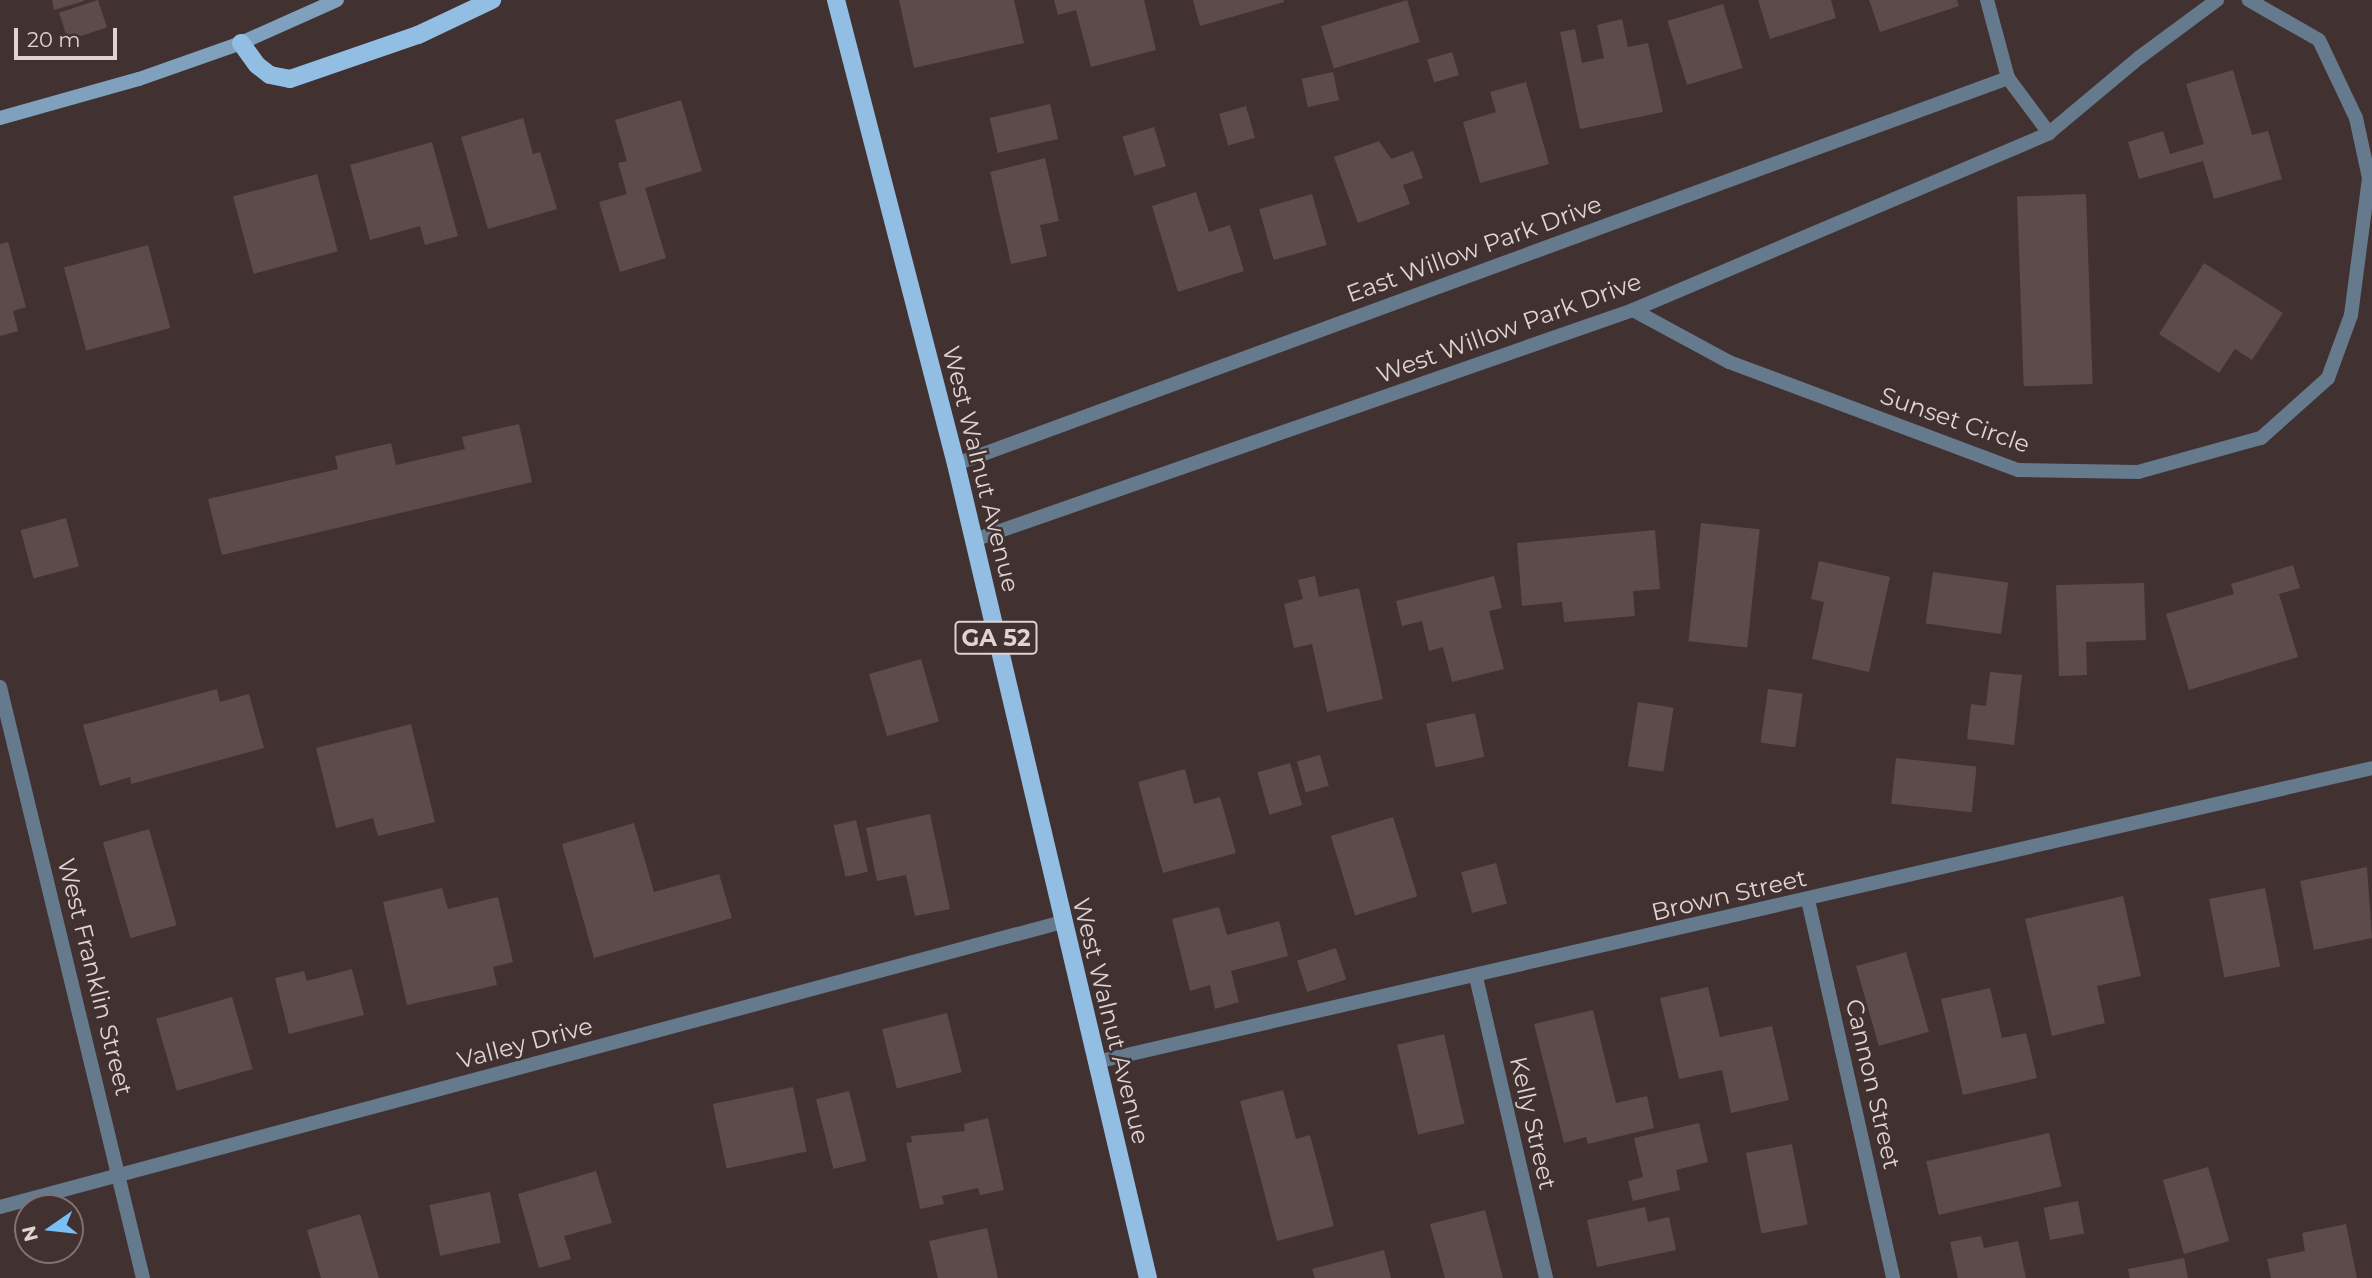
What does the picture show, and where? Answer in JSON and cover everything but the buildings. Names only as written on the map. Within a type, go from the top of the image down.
[{"type":"main road","points":[[0,118],[139,79],[241,43],[337,0]]},
{"type":"main road","points":[[241,43],[257,65],[270,75],[290,79],[418,35],[492,0]]},
{"type":"main road","name":"West Walnut Avenue","points":[[836,0],[956,464],[1148,1278]]},
{"type":"street","points":[[1987,0],[2008,78],[2049,133],[2140,57],[2217,0]]},
{"type":"street","name":"Sunset Circle","points":[[1633,310],[1729,362],[2018,470],[2138,472],[2261,438],[2328,377],[2351,315],[2369,178],[2356,118],[2319,40],[2249,0]]},
{"type":"street","name":"East Willow Park Drive","points":[[956,464],[2008,78]]},
{"type":"street","name":"West Willow Park Drive","points":[[974,540],[1633,310],[2049,133]]},
{"type":"street","name":"West Franklin Street","points":[[0,687],[143,1278]]},
{"type":"street","name":"Brown Street","points":[[1096,1062],[1476,977],[2372,768]]},
{"type":"street","name":"Cannon Street","points":[[1808,900],[1893,1278]]},
{"type":"street","name":"Valley Drive","points":[[0,1207],[1062,922]]},
{"type":"street","name":"Kelly Street","points":[[1476,977],[1546,1278]]}]
